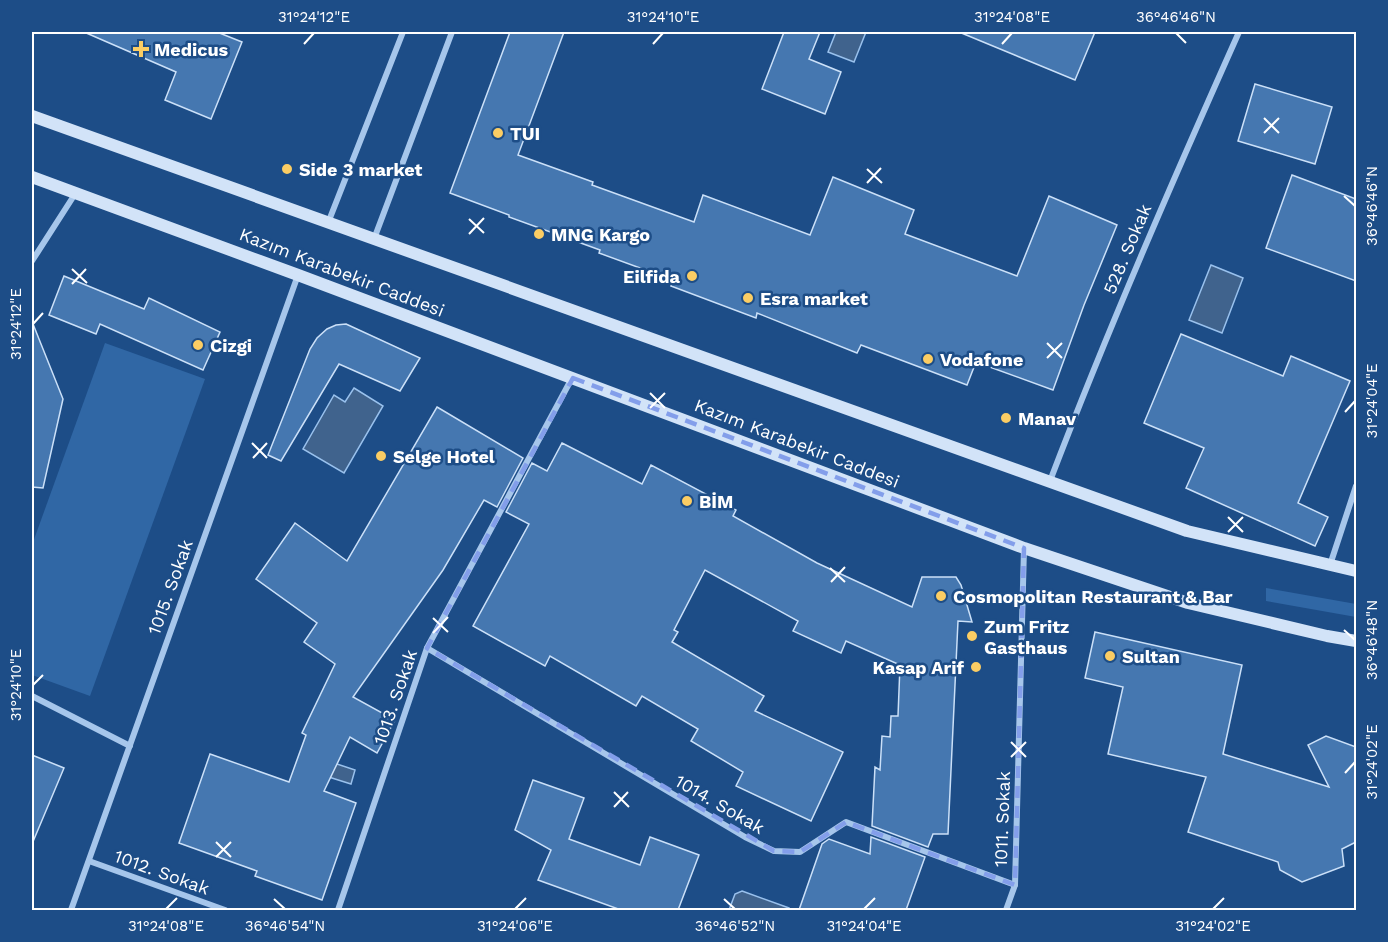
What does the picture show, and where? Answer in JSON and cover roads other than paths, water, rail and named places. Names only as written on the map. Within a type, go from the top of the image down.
[{"type":"main road","points":[[32,116],[1187,531],[1356,571]]},
{"type":"main road","name":"Kazım Karabekir Caddesi","points":[[32,177],[298,274],[1024,548],[1188,603],[1327,636],[1356,640]]},
{"type":"street","points":[[328,223],[403,32]]},
{"type":"street","points":[[374,239],[452,32]]},
{"type":"street","name":"528. Sokak","points":[[1049,482],[1096,360],[1239,32]]},
{"type":"street","points":[[32,261],[76,192]]},
{"type":"street","name":"1015. Sokak","points":[[71,910],[298,274]]},
{"type":"street","name":"1013. Sokak","points":[[338,910],[427,648],[573,378]]},
{"type":"street","points":[[1329,566],[1356,486]]},
{"type":"street","name":"1011. Sokak","points":[[1006,910],[1015,885],[1024,548]]},
{"type":"street","name":"1014. Sokak","points":[[427,648],[734,831],[774,851],[800,852],[846,822],[1015,885]]},
{"type":"street","points":[[32,696],[130,746]]},
{"type":"street","name":"1012. Sokak","points":[[89,861],[225,910]]},
{"type":"place","name":"Medicus","points":[[141,49]]},
{"type":"place","name":"TUI","points":[[498,133]]},
{"type":"place","name":"Side 3 market","points":[[287,169]]},
{"type":"place","name":"MNG Kargo","points":[[539,234]]},
{"type":"place","name":"Eilfida","points":[[692,276]]},
{"type":"place","name":"Esra market","points":[[748,298]]},
{"type":"place","name":"Cizgi","points":[[198,345]]},
{"type":"place","name":"Vodafone","points":[[928,359]]},
{"type":"place","name":"Manav","points":[[1006,418]]},
{"type":"place","name":"Selge Hotel","points":[[381,456]]},
{"type":"place","name":"BİM","points":[[687,501]]},
{"type":"place","name":"Cosmopolitan Restaurant & Bar","points":[[941,596]]},
{"type":"place","name":"Zum Fritz Gasthaus","points":[[972,636]]},
{"type":"place","name":"Sultan","points":[[1110,656]]},
{"type":"place","name":"Kasap Arif","points":[[976,667]]}]
